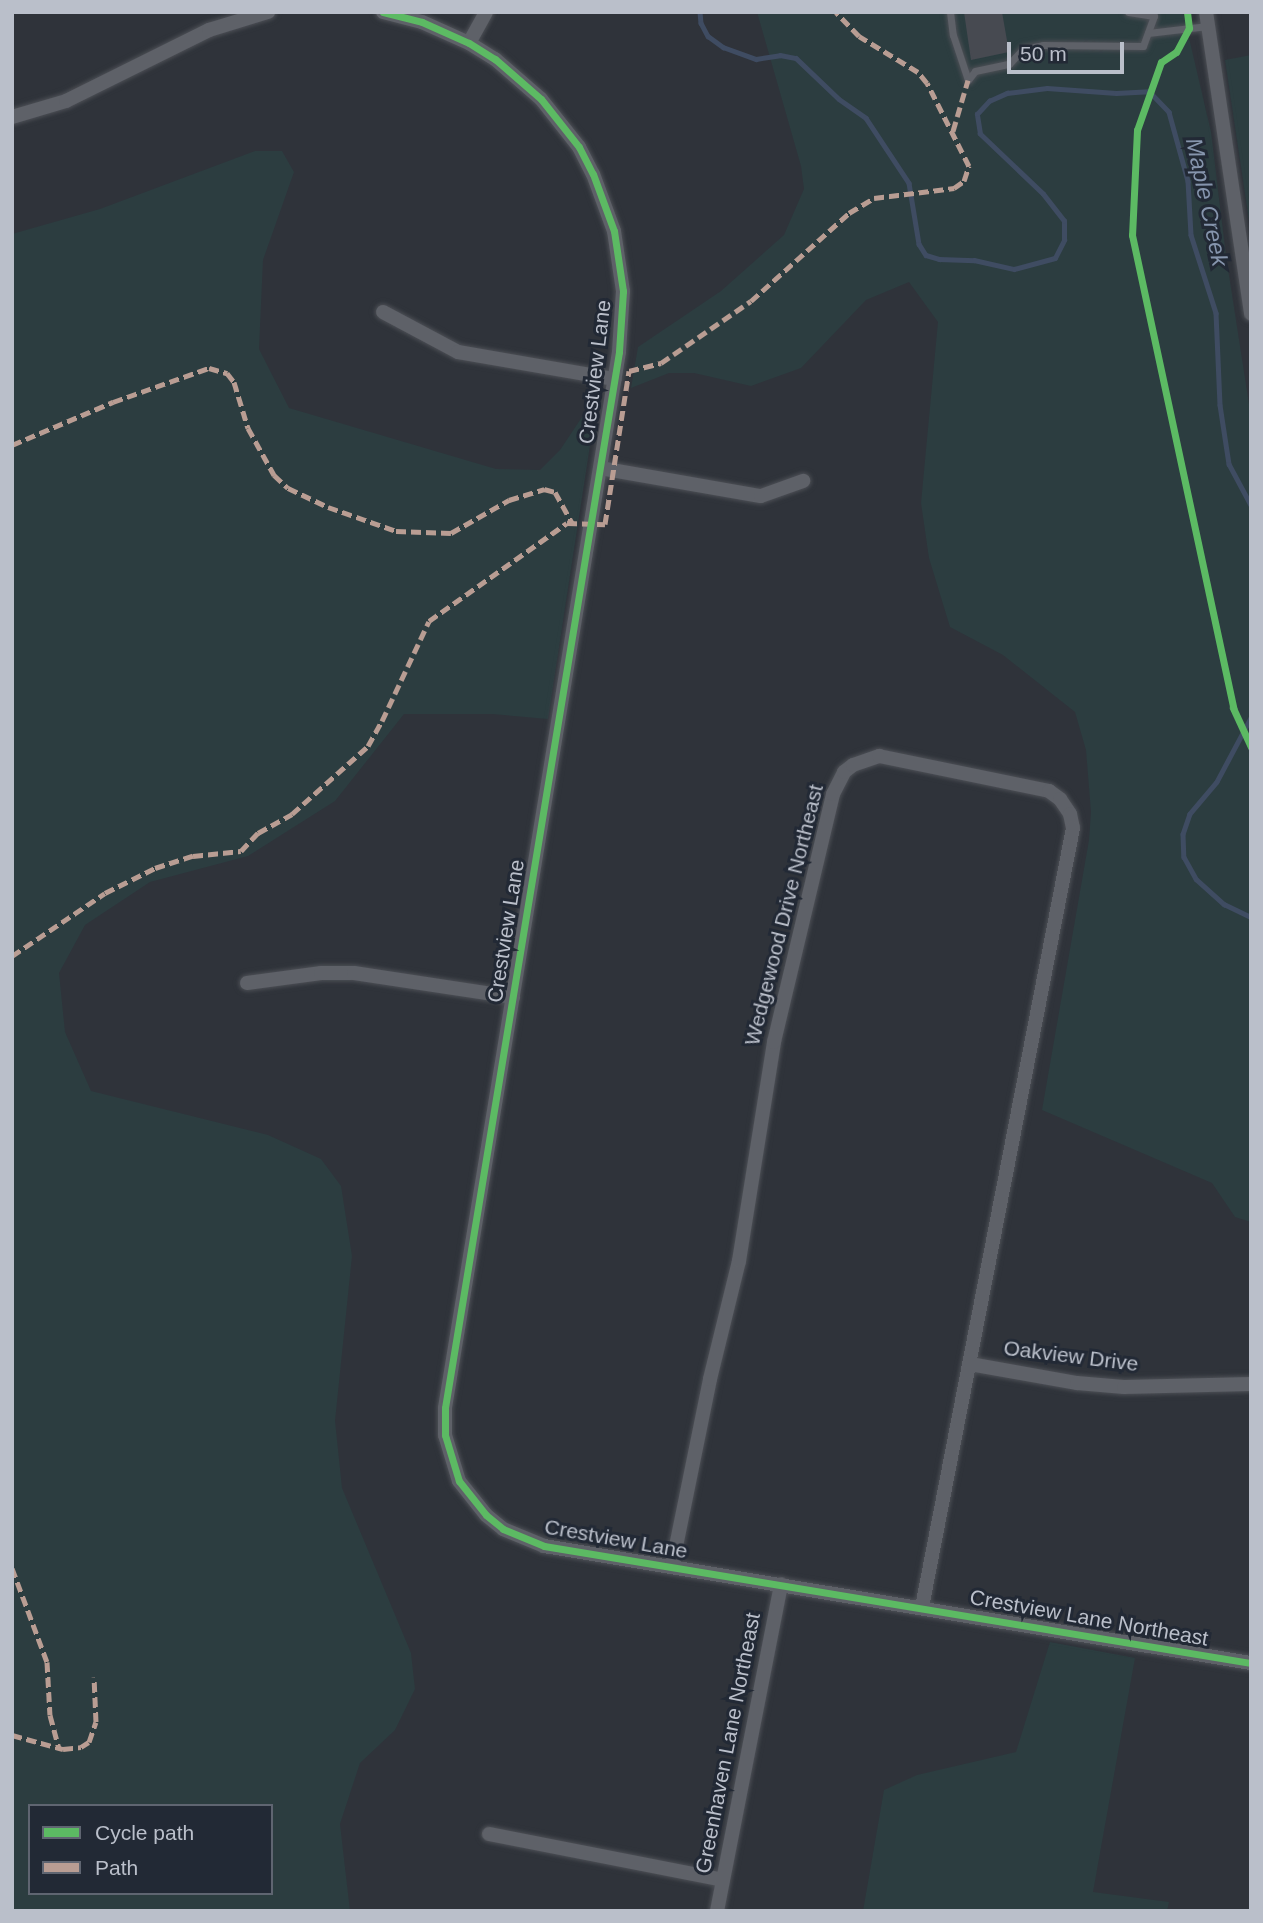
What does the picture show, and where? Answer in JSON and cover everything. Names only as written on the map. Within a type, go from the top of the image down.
[{"type":"street","points":[[12,117],[66,101],[209,30],[268,12]]},
{"type":"street","name":"Crestview Lane","points":[[383,12],[422,22],[469,43],[495,59],[541,99],[573,139],[593,174],[614,231],[620,261],[623,322],[445,1408],[445,1434],[451,1460],[459,1480],[478,1507],[503,1529],[544,1546],[922,1607]]},
{"type":"street","points":[[469,43],[486,12]]},
{"type":"street","points":[[1207,19],[1251,314]]},
{"type":"street","points":[[383,312],[458,352],[615,379]]},
{"type":"street","points":[[600,468],[761,496],[803,481]]},
{"type":"street","name":"Wedgewood Drive Northeast","points":[[672,1566],[710,1379],[739,1261],[772,1053],[786,986],[836,785],[853,765],[878,756],[1042,788],[1060,799],[1070,814],[1073,828],[922,1607]]},
{"type":"street","points":[[247,983],[321,973],[354,972],[513,998]]},
{"type":"street","name":"Oakview Drive","points":[[970,1364],[1124,1387],[1251,1384]]},
{"type":"street","name":"Greenhaven Lane Northeast","points":[[717,1911],[781,1584]]},
{"type":"street","name":"Crestview Lane Northeast","points":[[922,1607],[1251,1663]]},
{"type":"street","points":[[489,1834],[723,1880]]},
{"type":"lane","points":[[950,12],[953,35],[968,80],[975,71],[1009,64],[1023,49],[1043,45],[1143,46],[1154,16],[1128,12]]},
{"type":"lane","points":[[1148,33],[1207,19]]},
{"type":"shaded area","points":[[757,12],[1183,12],[1211,132],[1226,256],[1251,417],[1251,1222],[1235,1217],[1212,1183],[1042,1110],[1089,840],[1091,812],[1086,750],[1075,712],[1003,655],[950,627],[929,558],[921,503],[938,322],[909,282],[866,300],[801,368],[751,386],[694,373],[669,373],[631,388],[638,347],[721,291],[784,235],[804,189],[801,166]]},
{"type":"shaded area","points":[[1251,55],[1251,234],[1225,60]]},
{"type":"shaded area","points":[[255,151],[282,151],[294,172],[263,260],[259,349],[289,408],[496,469],[540,470],[560,450],[598,393],[548,719],[492,714],[404,714],[335,801],[248,856],[150,882],[85,925],[59,973],[65,1032],[91,1091],[268,1135],[321,1159],[341,1186],[352,1256],[335,1421],[342,1488],[411,1653],[415,1689],[395,1730],[360,1763],[340,1824],[350,1911],[12,1911],[12,234],[100,209]]},
{"type":"shaded area","points":[[1050,1642],[1135,1658],[1093,1892],[1169,1902],[1167,1911],[863,1911],[884,1790],[917,1775],[1016,1752]]},
{"type":"building","points":[[964,12],[1002,12],[1009,52],[971,60]]},
{"type":"waterway","name":"Maple Creek","points":[[700,12],[701,23],[708,36],[723,47],[756,59],[780,55],[796,58],[839,99],[866,118],[909,183],[919,244],[926,255],[939,259],[974,260],[1014,269],[1055,258],[1064,240],[1064,221],[1043,194],[980,134],[977,114],[989,101],[1007,93],[1047,88],[1116,93],[1149,91],[1169,112],[1188,181],[1191,235],[1216,313],[1220,405],[1229,464],[1251,505]]},
{"type":"waterway","name":"Maple Creek","points":[[1251,718],[1217,782],[1190,814],[1183,834],[1184,857],[1196,879],[1224,904],[1251,917]]},
{"type":"marked path","points":[[12,956],[105,893],[155,868],[193,856],[241,851],[258,833],[292,814],[368,746],[429,621],[567,523],[605,524],[629,371],[661,363],[751,301],[849,213],[874,198],[954,188],[964,181],[969,166],[927,83],[918,72],[859,36],[836,12]]},
{"type":"marked path","points":[[953,131],[968,80]]},
{"type":"marked path","points":[[12,445],[113,402],[209,368],[227,373],[234,382],[248,428],[274,475],[288,488],[328,507],[396,531],[451,533],[509,500],[544,489],[555,492],[573,524]]},
{"type":"marked path","points":[[12,1568],[47,1662],[50,1715],[59,1748]]},
{"type":"marked path","points":[[12,1735],[63,1749],[81,1747],[89,1742],[96,1722],[94,1677]]},
{"type":"cycle path","points":[[383,12],[422,22],[469,43],[495,59],[541,99],[579,147],[593,174],[614,231],[623,291],[619,352],[445,1408],[445,1435],[459,1481],[486,1515],[503,1529],[544,1546],[1251,1663]]},
{"type":"cycle path","points":[[1187,12],[1189,28],[1176,52],[1161,62],[1137,130],[1132,235],[1233,708],[1251,747]]}]
